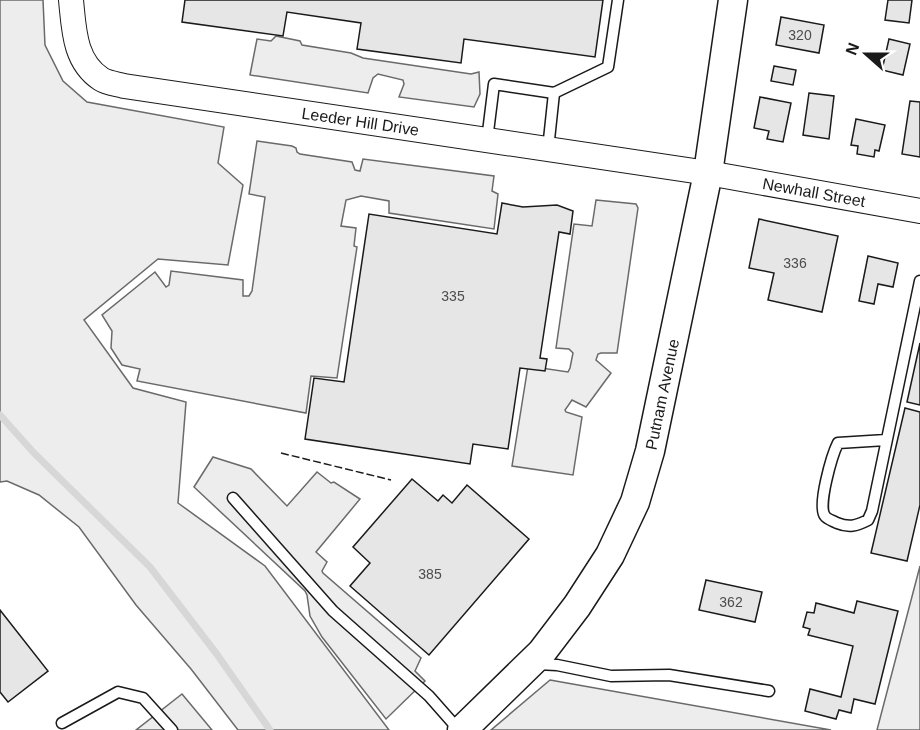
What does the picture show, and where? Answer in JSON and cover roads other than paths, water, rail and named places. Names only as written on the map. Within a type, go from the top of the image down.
[{"type":"main road","name":"Putnam Avenue","points":[[461,730],[542,652],[594,581],[610,555],[635,502],[650,451],[708,173],[733,0]]},
{"type":"street","name":"Leeder Hill Drive","points":[[71,0],[76,43],[84,62],[102,80],[136,88],[708,173]]},
{"type":"street","name":"Newhall Street","points":[[708,173],[920,211]]},
{"type":"lane","points":[[487,140],[494,84],[554,93],[608,67],[618,0]]},
{"type":"lane","points":[[548,149],[554,93]]},
{"type":"lane","points":[[886,440],[838,443],[822,506],[824,515],[831,521],[843,526],[855,527],[868,520],[872,511],[920,281]]},
{"type":"lane","points":[[233,498],[333,610],[429,696],[461,730]]},
{"type":"lane","points":[[531,663],[556,665],[611,676],[669,675],[769,692]]},
{"type":"lane","points":[[62,723],[118,692],[143,698],[172,730]]},
{"type":"waterway","points":[[0,415],[34,453],[150,567],[216,653],[270,730]]}]
